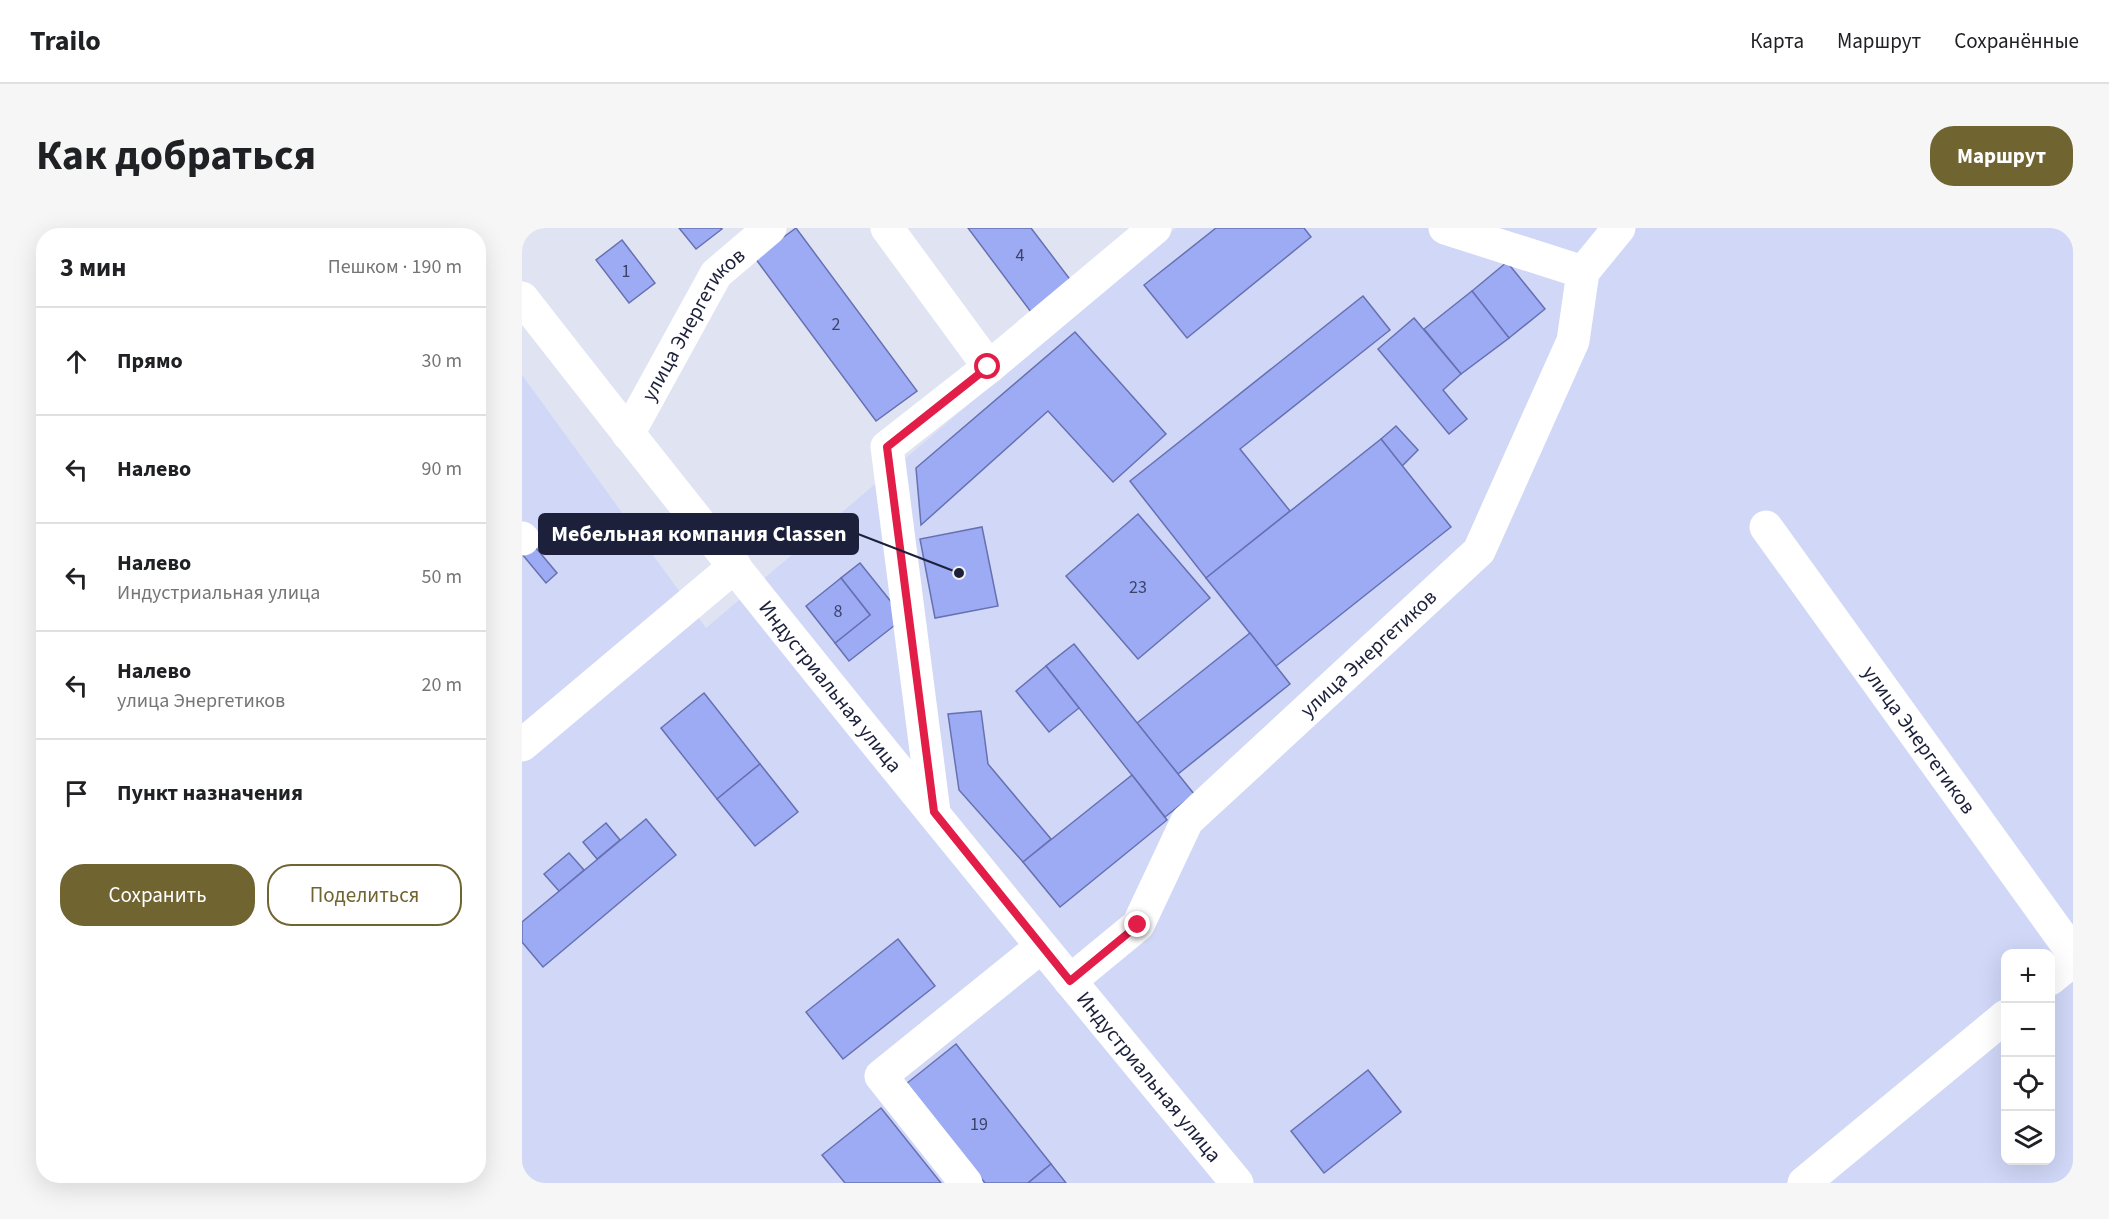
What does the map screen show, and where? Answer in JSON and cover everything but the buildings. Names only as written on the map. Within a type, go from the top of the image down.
[{"type":"street","name":"улица Энергетиков","points":[[628,434],[716,274],[770,228]]},
{"type":"street","points":[[887,228],[988,367]]},
{"type":"street","points":[[934,812],[887,447],[988,367],[1154,228]]},
{"type":"street","points":[[1445,228],[1582,272],[1620,228]]},
{"type":"street","name":"улица Энергетиков","points":[[1070,981],[1138,925],[1187,821],[1479,551],[1573,341],[1582,272]]},
{"type":"street","name":"Индустриальная улица","points":[[522,298],[535,334],[628,434],[1041,947],[1237,1183]]},
{"type":"street","name":"улица Энергетиков","points":[[1766,527],[2073,953]]},
{"type":"street","points":[[522,745],[735,566]]},
{"type":"street","points":[[966,1183],[880,1076],[1041,947]]},
{"type":"street","points":[[2055,975],[2073,960]]},
{"type":"street","points":[[1804,1183],[2001,1020]]},
{"type":"shaded area","points":[[1176,228],[2073,228],[2073,1183],[522,1183],[522,375],[706,628]]},
{"type":"place","name":"Мебельная компания Сlassen","points":[[959,573]]},
{"type":"route","points":[[988,367],[887,447],[934,812],[1070,981],[1138,925]]}]
